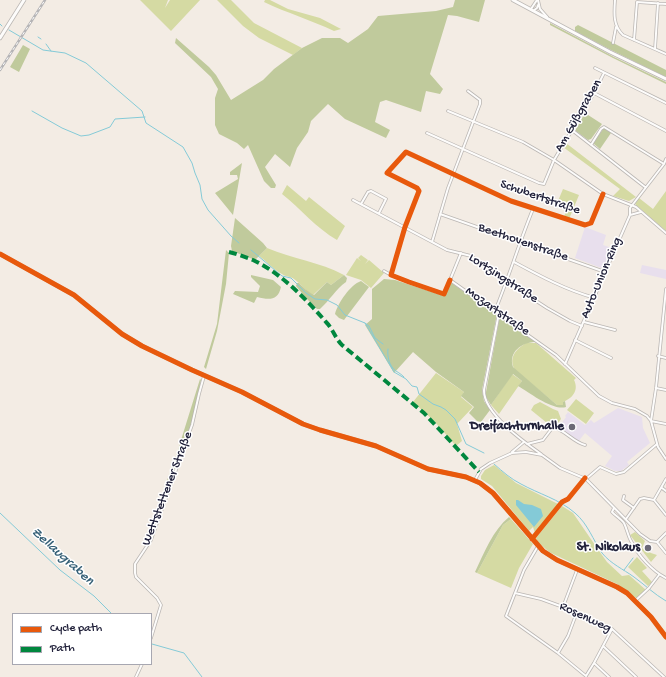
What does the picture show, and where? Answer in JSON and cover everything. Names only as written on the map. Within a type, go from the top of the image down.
[{"type":"street","points":[[0,38],[24,0]]},
{"type":"street","points":[[514,0],[610,52],[666,79]]},
{"type":"street","points":[[532,10],[537,0]]},
{"type":"street","points":[[537,0],[542,12],[549,19]]},
{"type":"street","points":[[613,42],[616,27],[615,0]]},
{"type":"street","points":[[634,40],[637,2],[666,4]]},
{"type":"street","points":[[655,49],[658,3]]},
{"type":"street","points":[[532,10],[537,8],[538,5]]},
{"type":"street","points":[[616,27],[623,35],[666,54]]},
{"type":"street","points":[[595,68],[666,103]]},
{"type":"street","name":"Am Güßgraben","points":[[463,148],[542,184],[545,182],[554,160],[594,93],[604,73]]},
{"type":"street","points":[[432,242],[453,175],[480,104],[480,100],[468,91]]},
{"type":"street","points":[[594,93],[666,131]]},
{"type":"street","points":[[448,111],[523,142],[554,160],[603,194],[632,204],[666,233]]},
{"type":"street","points":[[591,145],[601,129],[604,127],[664,164]]},
{"type":"street","points":[[572,130],[646,187]]},
{"type":"street","points":[[427,133],[463,148]]},
{"type":"street","name":"Schubertstraße","points":[[405,227],[419,192],[417,188],[387,173],[406,152],[511,201],[587,225],[591,223],[603,194]]},
{"type":"street","points":[[632,204],[664,164],[666,159]]},
{"type":"street","points":[[362,204],[368,192],[371,191],[386,199],[379,213]]},
{"type":"street","name":"Lortzingstraße","points":[[353,200],[447,250],[471,256],[507,282],[570,322],[582,326]]},
{"type":"street","name":"Auto-Union-Ring","points":[[565,364],[630,215],[630,208],[632,204]]},
{"type":"street","points":[[495,311],[533,209]]},
{"type":"street","points":[[630,215],[641,212]]},
{"type":"street","name":"Beethovenstraße","points":[[440,214],[605,272]]},
{"type":"street","points":[[391,275],[405,227]]},
{"type":"street","name":"Mozartstraße","points":[[461,253],[450,280],[556,355],[591,389],[605,400],[636,408],[647,416]]},
{"type":"street","points":[[0,254],[74,295],[130,339],[154,352],[236,389],[311,427],[376,446],[428,469],[475,480],[493,492],[538,546],[551,556],[616,587],[635,601],[651,617],[666,637]]},
{"type":"street","points":[[514,262],[547,280],[594,298]]},
{"type":"street","points":[[384,271],[408,282],[444,294],[450,280]]},
{"type":"street","points":[[651,421],[656,388],[658,356],[666,289]]},
{"type":"street","points":[[499,314],[484,390],[484,397],[487,404],[494,413],[525,443],[560,468],[586,479],[640,534],[650,541],[657,542],[666,553]]},
{"type":"street","points":[[584,322],[615,330]]},
{"type":"street","points":[[661,329],[666,330]]},
{"type":"street","points":[[575,340],[611,358]]},
{"type":"street","points":[[658,356],[666,358]]},
{"type":"street","name":"Wettstettener Straße","points":[[152,635],[161,605],[158,598],[136,577],[135,564],[151,540],[192,425],[198,394],[204,375]]},
{"type":"street","points":[[656,388],[666,390]]},
{"type":"street","points":[[652,413],[647,416],[651,421],[658,444],[666,459]]},
{"type":"street","points":[[651,421],[666,424]]},
{"type":"street","points":[[475,480],[481,469],[490,463],[512,453],[525,443],[543,440],[553,427],[579,444],[585,445]]},
{"type":"street","points":[[586,479],[600,467],[616,474],[624,472],[658,444]]},
{"type":"street","points":[[512,453],[526,452],[542,454]]},
{"type":"street","points":[[654,500],[666,480]]},
{"type":"street","points":[[662,488],[666,491]]},
{"type":"street","points":[[624,496],[623,500],[634,508]]},
{"type":"street","points":[[626,519],[640,499],[644,498],[654,500],[666,514]]},
{"type":"street","points":[[614,508],[612,512],[624,524],[630,541],[659,575],[666,578]]},
{"type":"street","points":[[657,542],[666,533]]},
{"type":"street","points":[[538,546],[524,570],[514,592],[506,616],[558,653],[586,676],[612,629]]},
{"type":"street","points":[[563,607],[577,568]]},
{"type":"street","points":[[635,601],[648,589],[659,575]]},
{"type":"street","name":"Rosenweg","points":[[514,592],[541,599],[563,607],[612,629],[664,677]]},
{"type":"street","points":[[558,653],[568,636],[576,612]]},
{"type":"street","points":[[603,646],[636,677]]},
{"type":"street","points":[[594,663],[609,677]]},
{"type":"street","points":[[136,677],[142,665]]},
{"type":"shaded area","points":[[585,227],[606,235],[603,245],[612,248],[604,269],[575,258]]},
{"type":"shaded area","points":[[642,265],[666,270],[666,279],[640,273]]},
{"type":"shaded area","points":[[618,408],[642,417],[643,428],[650,443],[627,462],[629,465],[621,471],[615,471],[605,466],[612,456],[585,433],[578,442],[558,428],[568,412],[585,425],[591,420],[594,423]]},
{"type":"green space","points":[[140,0],[168,0],[165,8],[170,0],[200,0],[171,31]]},
{"type":"green space","points":[[217,0],[231,0],[254,23],[302,48],[293,55],[259,38],[243,26]]},
{"type":"green space","points":[[265,0],[270,0],[288,9],[320,18],[341,29],[334,31],[264,2]]},
{"type":"green space","points":[[455,0],[485,0],[479,22],[448,15],[430,74],[443,89],[440,94],[426,91],[421,112],[386,100],[380,102],[375,122],[390,130],[386,138],[345,119],[328,104],[311,121],[308,132],[297,148],[290,167],[275,154],[265,167],[276,185],[275,188],[271,188],[264,181],[248,145],[244,149],[237,143],[219,134],[215,125],[215,98],[218,89],[211,77],[175,43],[176,38],[209,67],[216,75],[231,100],[263,80],[274,69],[302,48],[322,38],[340,38],[348,43],[368,29],[378,16],[436,11],[453,7]]},
{"type":"green space","points":[[550,23],[614,57],[666,82],[666,84],[550,25]]},
{"type":"green space","points":[[578,25],[666,70],[666,77],[575,31],[575,27]]},
{"type":"green space","points":[[23,45],[30,49],[19,72],[10,67]]},
{"type":"green space","points":[[585,113],[602,124],[591,139],[588,140],[576,131]]},
{"type":"green space","points":[[603,129],[606,129],[611,133],[600,149],[594,144],[594,142]]},
{"type":"green space","points":[[566,143],[636,197],[629,201],[613,196],[620,189],[563,147]]},
{"type":"green space","points":[[242,163],[233,215],[215,193],[238,179],[237,175],[230,175],[230,172]]},
{"type":"green space","points":[[287,185],[306,201],[309,197],[345,226],[337,240],[322,230],[282,194]]},
{"type":"green space","points":[[563,189],[579,195],[569,219],[564,217],[568,205],[558,201]]},
{"type":"green space","points":[[666,191],[666,231],[635,203],[639,198],[653,209]]},
{"type":"green space","points":[[235,218],[267,248],[255,260],[232,251],[231,246]]},
{"type":"green space","points":[[267,248],[326,267],[344,275],[331,285],[327,282],[313,295],[294,279],[285,276],[259,256]]},
{"type":"green space","points":[[226,250],[229,253],[226,284],[217,331],[206,369],[204,367],[217,324]]},
{"type":"green space","points":[[361,255],[368,260],[365,264],[369,260],[384,273],[371,288],[361,280],[346,275],[357,258],[361,261],[358,258]]},
{"type":"green space","points":[[251,275],[273,280],[281,287],[280,292],[275,297],[269,299],[257,297],[254,303],[233,294],[235,291],[258,292],[260,286],[251,277]]},
{"type":"green space","points":[[344,275],[347,278],[346,282],[320,309],[317,309],[296,286],[297,283],[299,283],[314,295],[327,282],[331,285]]},
{"type":"green space","points":[[384,279],[395,280],[444,296],[450,282],[497,314],[482,390],[484,401],[490,410],[481,422],[477,421],[469,413],[474,407],[461,396],[464,392],[436,372],[413,352],[394,373],[365,325],[372,319],[372,289]]},
{"type":"green space","points":[[361,281],[369,287],[344,320],[339,318],[335,314],[342,300],[353,286]]},
{"type":"green space","points":[[500,315],[536,342],[531,342],[521,346],[514,352],[512,362],[513,367],[557,405],[563,405],[563,402],[565,401],[566,407],[561,408],[548,404],[535,397],[518,386],[522,381],[513,374],[491,405],[486,397],[486,392]]},
{"type":"green space","points":[[526,343],[536,343],[576,378],[574,380],[576,387],[574,393],[570,398],[563,402],[563,405],[557,405],[515,370],[512,362],[514,354]]},
{"type":"green space","points":[[436,373],[464,392],[461,397],[473,407],[457,424],[462,441],[456,446],[434,421],[413,402]]},
{"type":"green space","points":[[512,374],[522,381],[499,414],[491,405]]},
{"type":"green space","points":[[200,379],[193,421],[148,543],[145,541],[177,453]]},
{"type":"green space","points":[[576,399],[594,413],[586,424],[567,410]]},
{"type":"green space","points":[[540,402],[558,411],[561,419],[558,423],[547,423],[531,410],[534,405]]},
{"type":"green space","points":[[494,465],[516,483],[560,505],[535,533],[533,527],[529,531],[492,486],[481,479],[481,476],[485,470]]},
{"type":"green space","points":[[562,506],[573,513],[607,562],[622,576],[629,575],[646,590],[636,598],[617,584],[549,552],[537,541],[536,538]]},
{"type":"green space","points":[[509,517],[511,519],[503,525],[477,573],[475,572],[485,550],[498,528]]},
{"type":"green space","points":[[511,519],[533,544],[519,568],[511,588],[477,573],[503,525]]},
{"type":"green space","points":[[635,532],[645,541],[642,548],[657,555],[651,562],[630,535]]},
{"type":"green space","points":[[637,557],[647,568],[642,571],[652,582],[648,586],[628,567]]},
{"type":"water","points":[[516,500],[541,509],[543,516],[534,527],[516,505]]},
{"type":"waterway","points":[[9,30],[43,50],[65,53],[86,63],[142,111],[146,123],[183,147],[192,163],[200,185],[202,199],[208,210],[239,243]]},
{"type":"waterway","points":[[46,44],[51,51]]},
{"type":"waterway","points":[[32,111],[62,128],[81,136],[89,135],[110,127],[115,119],[145,117]]},
{"type":"waterway","points":[[251,250],[282,276],[291,278],[306,293],[315,299],[327,300],[337,305],[345,315],[365,323],[394,372],[406,379],[412,386],[417,387],[419,394],[433,404],[446,410],[455,419],[466,444],[484,453]]},
{"type":"waterway","points":[[365,323],[369,326],[375,338],[383,344]]},
{"type":"waterway","points":[[388,349],[390,364],[404,377]]},
{"type":"waterway","points":[[494,464],[517,482],[556,500],[569,508],[580,517],[606,557],[666,601]]},
{"type":"waterway","name":"Zellaugraben","points":[[0,513],[60,570],[94,596],[111,613]]},
{"type":"waterway","points":[[624,570],[633,558]]},
{"type":"waterway","name":"Zellaugraben","points":[[152,644],[184,653],[202,677]]},
{"type":"railway","points":[[0,70],[45,0]]},
{"type":"marked path","points":[[229,252],[253,260],[283,279],[310,304],[328,325],[342,345],[424,413],[479,472]]},
{"type":"cycle path","points":[[450,280],[444,294],[391,275],[405,227],[419,191],[417,188],[387,173],[406,152],[511,201],[585,225],[591,223],[603,194]]},
{"type":"cycle path","points":[[0,254],[74,295],[122,334],[142,346],[242,392],[303,424],[376,446],[428,469],[466,477],[480,483],[493,493],[543,551],[557,560],[627,593],[651,617],[666,637]]},
{"type":"cycle path","points":[[532,539],[562,502],[568,499],[585,478]]},
{"type":"place","name":"Dreifachturnhalle","points":[[572,427]]},
{"type":"place","name":"St. Nikolaus","points":[[648,548]]}]
